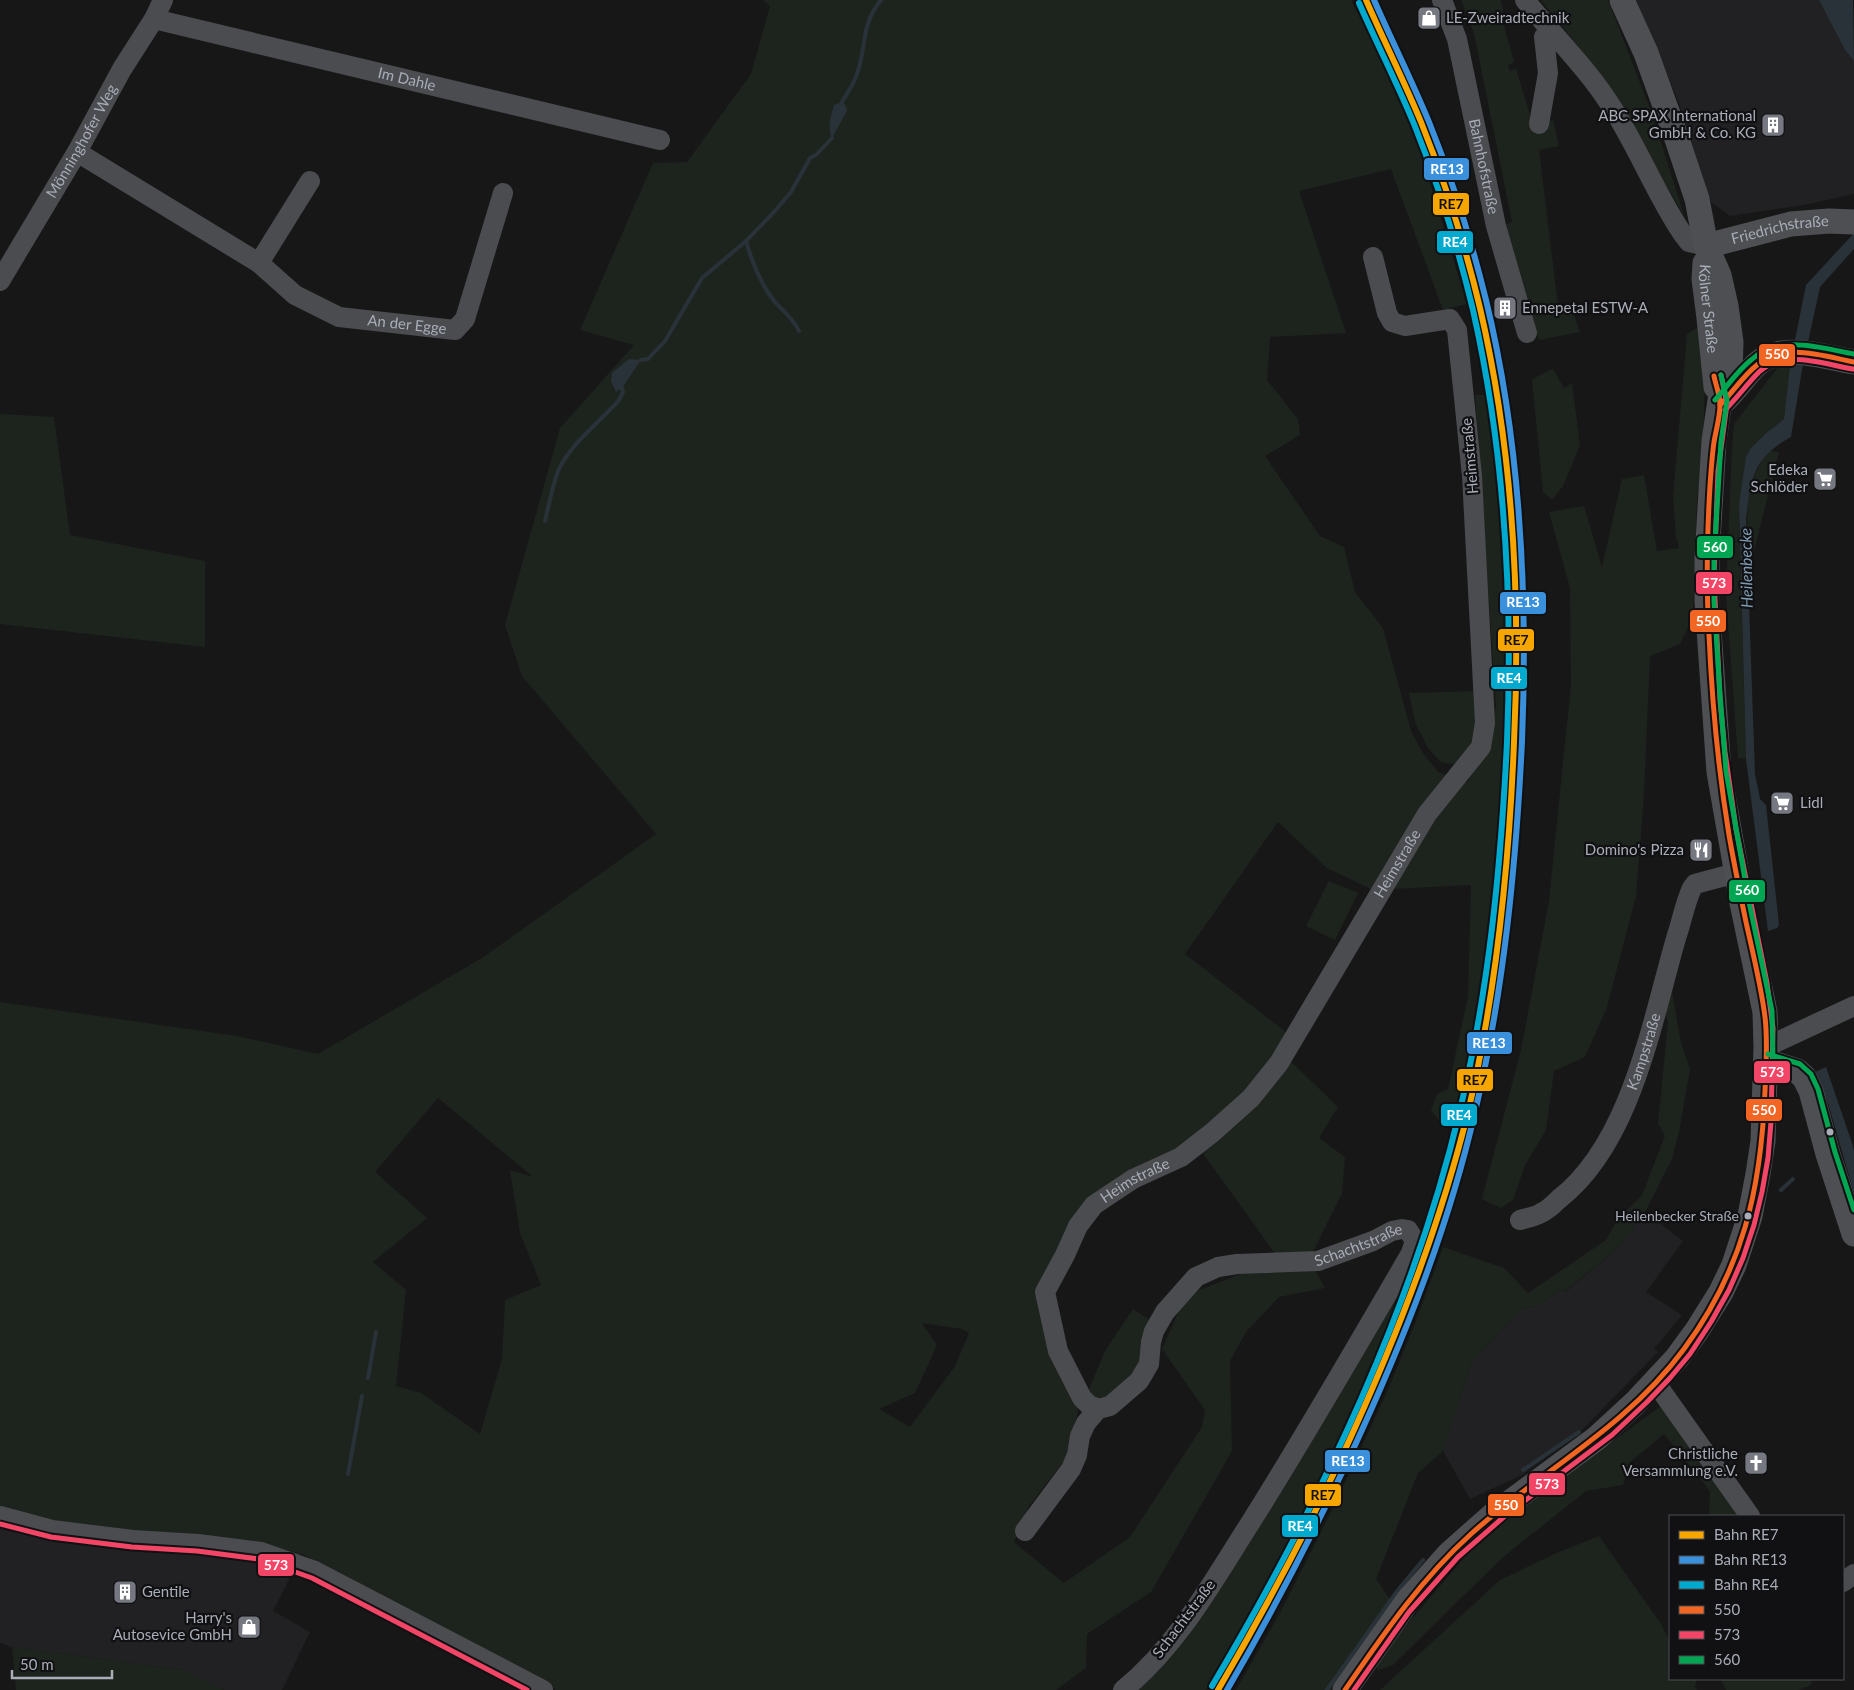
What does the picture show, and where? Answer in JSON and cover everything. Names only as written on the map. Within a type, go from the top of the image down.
[{"type":"main road","name":"Kölner Straße","points":[[1345,1690],[1408,1599],[1449,1554],[1493,1515],[1597,1438],[1635,1403],[1683,1350],[1716,1300],[1734,1265],[1750,1216],[1763,1141],[1766,1054],[1765,1012],[1736,873],[1719,772],[1707,600],[1707,558],[1714,441],[1720,403],[1730,374],[1722,368],[1731,342],[1719,275],[1706,246],[1697,199],[1678,139],[1646,53],[1622,0]]},
{"type":"main road","name":"Friedrichstraße","points":[[1706,246],[1791,224],[1830,221],[1854,222]]},
{"type":"main road","points":[[1722,368],[1742,354],[1760,348],[1776,348],[1854,362]]},
{"type":"main road","points":[[1720,403],[1732,394],[1738,383],[1757,364],[1794,352]]},
{"type":"main road","points":[[1766,1054],[1797,1071],[1804,1077],[1811,1091],[1828,1154],[1854,1234]]},
{"type":"street","name":"Mönninghofer Weg","points":[[0,280],[77,152],[122,69],[154,19],[163,0]]},
{"type":"street","name":"Bahnhofstraße","points":[[1442,0],[1457,39],[1496,226],[1526,333]]},
{"type":"street","points":[[1525,0],[1588,75],[1610,105],[1630,136],[1682,233],[1689,242],[1706,246]]},
{"type":"street","name":"Im Dahle","points":[[154,19],[660,140]]},
{"type":"street","points":[[1539,124],[1548,72],[1544,37],[1550,31]]},
{"type":"street","name":"An der Egge","points":[[77,152],[259,263],[295,295],[340,317],[455,330],[465,319],[503,193]]},
{"type":"street","points":[[259,263],[310,181]]},
{"type":"street","name":"Heimstraße","points":[[1098,1409],[1089,1405],[1082,1398],[1058,1351],[1045,1292],[1066,1255],[1078,1226],[1094,1205],[1133,1179],[1180,1157],[1213,1132],[1251,1098],[1279,1063],[1427,814],[1481,747],[1485,723],[1472,476],[1456,330],[1450,319],[1405,326],[1392,322],[1387,313],[1373,257]]},
{"type":"street","name":"Kampstraße","points":[[1520,1220],[1541,1214],[1566,1194],[1583,1178],[1599,1155],[1613,1131],[1641,1063],[1692,888],[1695,884],[1736,873]]},
{"type":"street","points":[[1766,1054],[1854,1006]]},
{"type":"street","name":"Schachtstraße","points":[[1025,1531],[1071,1469],[1077,1455],[1080,1436],[1086,1423],[1098,1409],[1110,1406],[1139,1382],[1149,1364],[1154,1331],[1165,1312],[1196,1277],[1218,1267],[1318,1261],[1373,1241],[1392,1231],[1402,1229],[1408,1230],[1412,1235],[1415,1241],[1411,1254],[1300,1444],[1207,1591],[1158,1656],[1123,1690]]},
{"type":"street","points":[[1655,1382],[1749,1515]]},
{"type":"street","points":[[0,1516],[52,1530],[261,1552],[315,1571],[544,1690]]},
{"type":"shaded area","points":[[763,0],[1351,0],[1387,71],[1421,154],[1467,304],[1443,310],[1391,169],[1299,191],[1346,333],[1270,337],[1267,380],[1298,419],[1300,435],[1265,456],[1320,536],[1344,547],[1355,592],[1383,628],[1411,731],[1422,752],[1438,772],[1467,782],[1489,746],[1496,706],[1475,395],[1491,395],[1509,545],[1511,708],[1505,805],[1491,961],[1463,1099],[1447,1129],[1431,1111],[1437,1094],[1448,1089],[1468,996],[1471,885],[1373,890],[1327,868],[1278,822],[1185,954],[1286,1032],[1278,1049],[1338,1107],[1319,1138],[1345,1157],[1342,1193],[1311,1256],[1279,1259],[1194,1141],[1090,1202],[1040,1293],[1079,1406],[1069,1454],[1029,1506],[1014,1542],[1064,1583],[1130,1537],[1202,1427],[1205,1410],[1162,1349],[1186,1295],[1246,1272],[1313,1266],[1325,1288],[1279,1297],[1246,1332],[1230,1361],[1232,1451],[1151,1592],[1087,1634],[1086,1668],[1056,1690],[556,1690],[507,1667],[341,1573],[302,1554],[272,1547],[144,1534],[36,1518],[0,1507],[0,1002],[237,1036],[318,1054],[482,958],[656,834],[522,676],[505,625],[560,428],[634,345],[580,330],[653,163],[687,162],[751,74],[770,6]],"holes":[[[438,1098],[533,1177],[510,1170],[520,1233],[541,1285],[505,1300],[502,1359],[480,1434],[421,1393],[396,1386],[406,1290],[373,1262],[427,1218],[375,1172]],[[922,1323],[962,1329],[969,1333],[955,1366],[910,1427],[879,1409],[915,1393],[937,1345]]]},
{"type":"shaded area","points":[[1461,0],[1501,0],[1503,11],[1501,15],[1514,62],[1508,65],[1510,71],[1516,69],[1534,128],[1553,120],[1559,146],[1539,150],[1558,305],[1563,314],[1573,312],[1580,332],[1539,340],[1504,225],[1512,222],[1474,33]]},
{"type":"shaded area","points":[[1541,0],[1608,0],[1652,114],[1684,215],[1587,57]]},
{"type":"shaded area","name":"ABC SPAX International GmbH & Co. KG","points":[[1636,0],[1819,0],[1845,50],[1854,61],[1854,194],[1804,205],[1730,216],[1711,202],[1679,103]]},
{"type":"shaded area","points":[[1700,326],[1705,378],[1703,452],[1697,500],[1693,617],[1680,644],[1650,656],[1644,793],[1636,896],[1607,1007],[1585,1057],[1554,1071],[1546,1130],[1525,1165],[1513,1200],[1501,1208],[1482,1199],[1521,1050],[1549,901],[1571,684],[1570,588],[1549,512],[1584,506],[1602,567],[1622,479],[1644,475],[1657,551],[1679,548],[1676,536],[1673,497],[1687,334]]},
{"type":"shaded area","points":[[1783,364],[1790,365],[1784,419],[1751,448],[1739,518],[1746,759],[1738,758],[1726,595],[1734,424],[1779,366]]},
{"type":"shaded area","points":[[1553,369],[1564,388],[1572,383],[1580,445],[1563,486],[1552,500],[1543,492],[1532,379]]},
{"type":"shaded area","points":[[0,414],[54,417],[70,535],[205,561],[205,647],[0,624]]},
{"type":"shaded area","points":[[1769,451],[1779,452],[1753,555],[1749,552],[1747,525],[1749,499],[1755,475]]},
{"type":"shaded area","points":[[1478,691],[1479,723],[1467,757],[1453,764],[1441,762],[1428,748],[1415,722],[1409,693]]},
{"type":"shaded area","points":[[1329,881],[1358,893],[1335,940],[1306,926]]},
{"type":"shaded area","points":[[1671,985],[1681,1043],[1690,1069],[1679,1132],[1672,1159],[1645,1212],[1617,1249],[1564,1292],[1560,1289],[1539,1305],[1521,1309],[1472,1362],[1443,1451],[1418,1473],[1376,1579],[1392,1602],[1331,1690],[1236,1690],[1280,1613],[1334,1506],[1388,1390],[1443,1247],[1504,1268],[1528,1293],[1606,1240],[1617,1220],[1642,1195],[1665,1136],[1658,1124],[1668,1022],[1665,1013]]},
{"type":"shaded area","points":[[1645,1212],[1683,1241],[1646,1292],[1682,1315],[1654,1349],[1658,1352],[1582,1430],[1522,1475],[1470,1499],[1443,1451],[1472,1362],[1521,1309],[1539,1305],[1560,1289],[1565,1292],[1617,1249]]},
{"type":"shaded area","points":[[1399,1289],[1400,1304],[1367,1386],[1314,1497],[1235,1645],[1206,1690],[1135,1690]]},
{"type":"shaded area","points":[[1133,1309],[1154,1323],[1141,1366],[1109,1399],[1093,1399],[1086,1396],[1105,1351]]},
{"type":"shaded area","points":[[1661,1406],[1740,1515],[1711,1515],[1710,1491],[1664,1434],[1630,1462],[1623,1485],[1586,1491],[1502,1558],[1393,1665],[1378,1670],[1374,1663],[1481,1538]]},
{"type":"shaded area","points":[[0,1507],[272,1547],[302,1554],[273,1611],[310,1632],[282,1690],[224,1690],[183,1670],[12,1647],[0,1643]]},
{"type":"shaded area","points":[[1599,1536],[1661,1624],[1669,1640],[1669,1680],[1697,1680],[1695,1687],[1697,1690],[1380,1690],[1500,1580],[1559,1552]]},
{"type":"shaded area","points":[[12,1647],[183,1670],[224,1690],[16,1690]]},
{"type":"shaded area","points":[[1721,1680],[1811,1680],[1811,1685],[1799,1690],[1726,1690]]},
{"type":"water","points":[[1819,0],[1853,0],[1854,61],[1845,50]]},
{"type":"water","points":[[842,102],[846,106],[847,111],[832,138],[830,126],[834,105]]},
{"type":"water","name":"Heilenbecke","points":[[1854,233],[1854,249],[1820,287],[1802,370],[1791,437],[1769,453],[1756,470],[1752,481],[1746,519],[1755,774],[1760,799],[1766,805],[1779,925],[1777,928],[1768,931],[1746,759],[1739,504],[1746,457],[1751,448],[1765,434],[1784,419],[1790,365],[1806,285]]},
{"type":"water","points":[[629,359],[641,360],[622,388],[616,392],[611,381],[612,373]]},
{"type":"water","points":[[1826,1067],[1854,1151],[1854,1193],[1828,1103],[1815,1072]]},
{"type":"waterway","points":[[842,102],[856,78],[867,27],[874,9],[881,0]]},
{"type":"waterway","points":[[641,360],[648,359],[665,341],[702,278],[746,241],[774,212],[791,192],[810,158],[816,155],[832,138]]},
{"type":"waterway","points":[[746,241],[754,265],[765,287],[774,301],[794,322],[799,331]]},
{"type":"waterway","points":[[545,521],[558,471],[570,451],[619,400],[623,392],[622,388]]},
{"type":"waterway","points":[[1781,1190],[1793,1179]]},
{"type":"waterway","points":[[368,1378],[376,1332]]},
{"type":"waterway","points":[[348,1474],[362,1396]]},
{"type":"waterway","points":[[1523,1470],[1579,1432]]},
{"type":"waterway","points":[[1327,1690],[1398,1590],[1423,1560]]},
{"type":"rail line","name":"RE7","points":[[1218,1690],[1283,1574],[1314,1514],[1362,1413],[1414,1286],[1443,1200],[1468,1112],[1487,1020],[1505,881],[1512,788],[1516,633],[1512,524],[1500,415],[1480,308],[1454,214],[1421,122],[1366,0]]},
{"type":"rail line","name":"RE13","points":[[1227,1690],[1292,1573],[1351,1454],[1406,1329],[1422,1286],[1451,1200],[1475,1112],[1494,1020],[1512,881],[1522,741],[1524,630],[1519,519],[1507,409],[1498,354],[1486,300],[1474,254],[1446,165],[1416,91],[1374,0]]},
{"type":"rail line","name":"RE4","points":[[1212,1686],[1251,1619],[1324,1479],[1388,1334],[1416,1259],[1440,1185],[1470,1065],[1486,973],[1497,881],[1507,742],[1509,633],[1504,525],[1493,417],[1473,310],[1454,239],[1414,124],[1359,3]]},
{"type":"transit line","name":"560","points":[[1715,400],[1746,364],[1762,352],[1775,347],[1787,345],[1814,346],[1854,354]]},
{"type":"transit line","name":"550","points":[[1720,405],[1752,369],[1768,358],[1779,354],[1791,352],[1817,354],[1854,362]]},
{"type":"transit line","name":"573","points":[[1725,410],[1759,372],[1769,365],[1780,361],[1804,360],[1853,369]]},
{"type":"transit line","name":"573","points":[[1354,1690],[1409,1612],[1458,1557],[1506,1515],[1612,1435],[1670,1378],[1690,1354],[1729,1290],[1743,1258],[1754,1225],[1768,1158],[1771,1122],[1773,1028],[1767,983],[1736,829],[1720,700],[1714,578],[1718,471],[1727,404],[1721,375]]},
{"type":"transit line","name":"560","points":[[1721,375],[1727,400],[1721,442],[1714,558],[1714,601],[1720,694],[1726,771],[1749,902],[1772,1011],[1773,1061]]},
{"type":"transit line","name":"550","points":[[1345,1690],[1404,1608],[1453,1551],[1498,1511],[1609,1426],[1636,1403],[1661,1377],[1684,1349],[1721,1289],[1735,1258],[1745,1227],[1759,1162],[1763,1127],[1766,1036],[1761,993],[1729,835],[1719,760],[1710,660],[1707,579],[1708,523],[1713,447],[1720,405],[1714,376]]},
{"type":"transit line","name":"560","points":[[1768,1054],[1800,1064],[1811,1074],[1818,1089],[1835,1152],[1854,1210]]},
{"type":"transit line","name":"573","points":[[0,1524],[51,1537],[259,1559],[312,1578],[527,1690]]},
{"type":"place","name":"LE-Zweiradtechnik","points":[[1429,18]]},
{"type":"place","name":"ABC SPAX International GmbH & Co. KG","points":[[1773,125]]},
{"type":"place","name":"Ennepetal ESTW-A","points":[[1505,308]]},
{"type":"place","name":"Edeka Schlöder","points":[[1825,479]]},
{"type":"place","name":"Lidl","points":[[1782,803]]},
{"type":"place","name":"Domino's Pizza","points":[[1701,850]]},
{"type":"place","name":"Heilenbecker Straße","points":[[1748,1216]]},
{"type":"place","name":"Christliche Versammlung e.V.","points":[[1756,1463]]},
{"type":"place","name":"Gentile","points":[[125,1592]]},
{"type":"place","name":"Harry's Autosevice GmbH","points":[[249,1627]]}]
